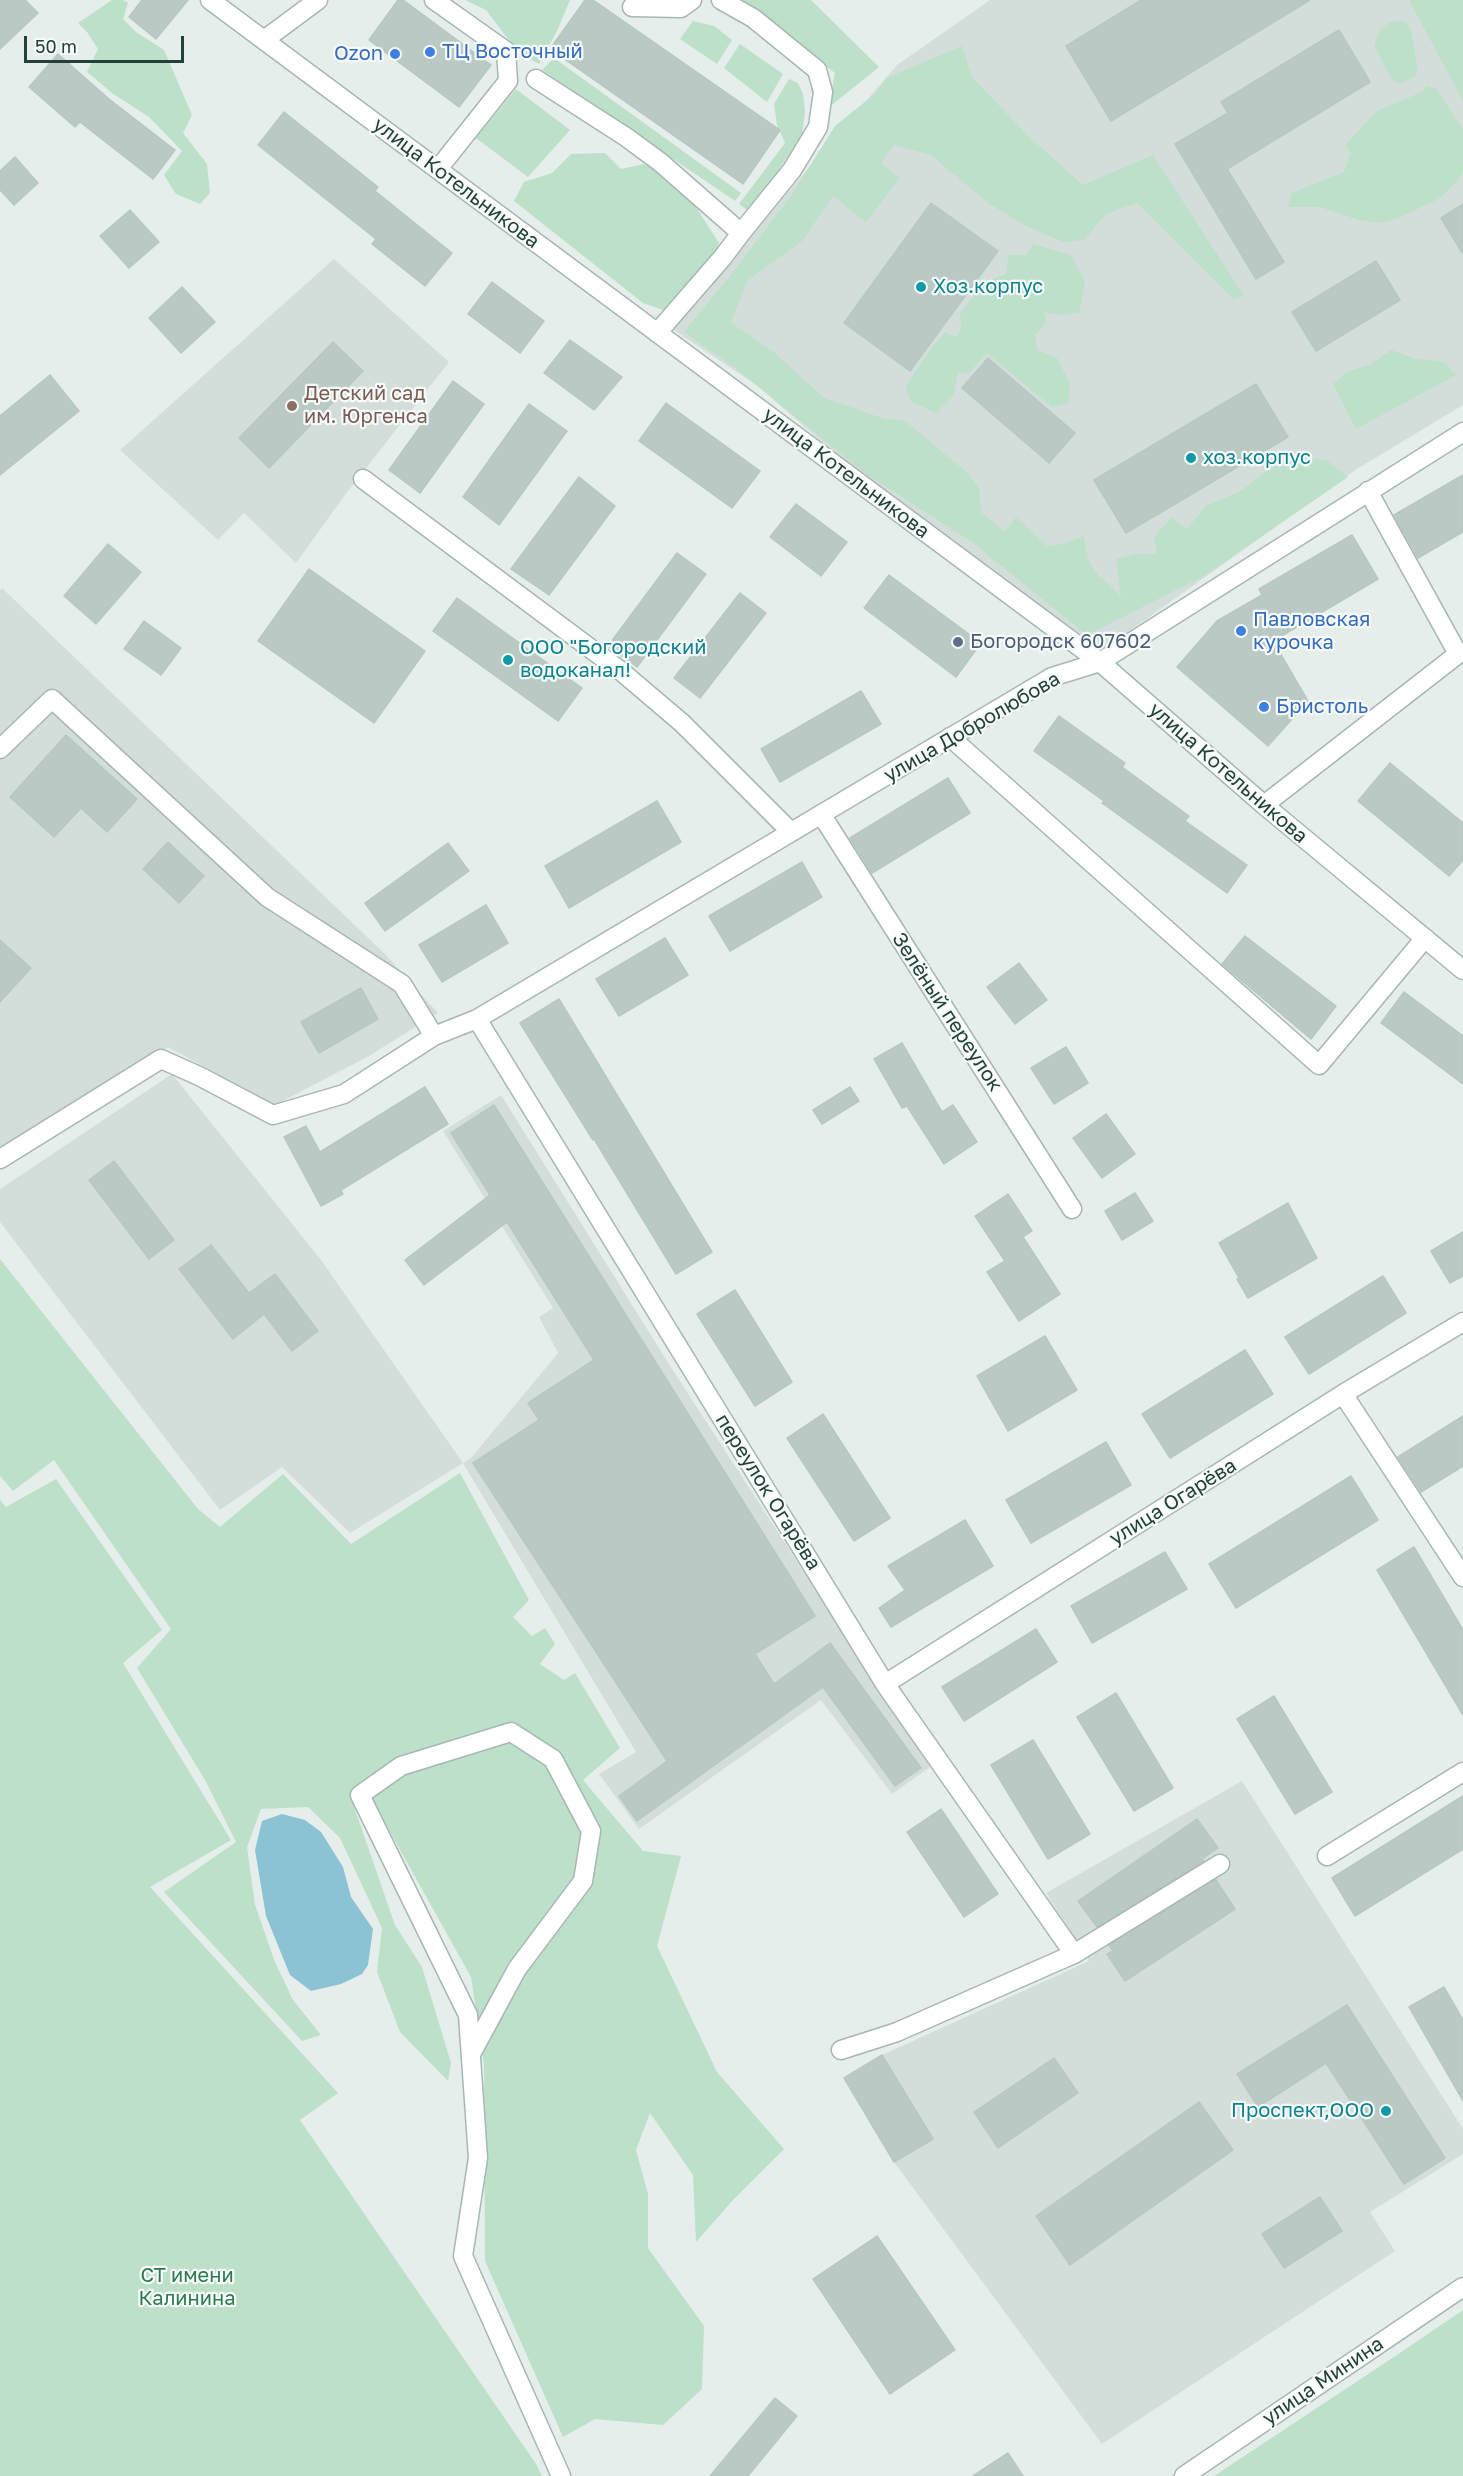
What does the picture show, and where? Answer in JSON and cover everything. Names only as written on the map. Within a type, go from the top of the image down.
[{"type":"street","name":"улица Котельникова","points":[[210,0],[1100,662],[1264,805],[1463,970]]},
{"type":"street","points":[[264,40],[318,0]]},
{"type":"street","points":[[434,0],[506,51],[508,81],[438,170]]},
{"type":"street","points":[[632,7],[681,8],[692,0]]},
{"type":"street","points":[[657,333],[723,257],[792,170],[818,127],[823,92],[817,70],[753,18],[721,0]]},
{"type":"street","points":[[536,79],[617,131],[660,162],[741,233]]},
{"type":"street","name":"улица Добролюбова","points":[[0,1159],[161,1059],[273,1115],[344,1094],[434,1036],[477,1019],[1052,677],[1100,662],[1463,432]]},
{"type":"street","points":[[363,479],[622,672],[682,723],[791,832]]},
{"type":"street","points":[[1264,805],[1458,654],[1368,491]]},
{"type":"street","points":[[0,749],[52,699],[267,897],[402,984],[434,1036]]},
{"type":"street","points":[[950,737],[1319,1065],[1425,938]]},
{"type":"street","name":"Зелёный переулок","points":[[821,814],[1072,1209]]},
{"type":"street","name":"переулок Огарёва","points":[[477,1019],[885,1684],[1074,1954]]},
{"type":"street","name":"улица Огарёва","points":[[885,1684],[1343,1394],[1463,1323]]},
{"type":"street","points":[[1343,1394],[1463,1577]]},
{"type":"street","points":[[471,2054],[517,1969],[583,1881],[591,1831],[554,1759],[511,1732],[401,1766],[360,1795],[468,2015],[478,2158],[464,2256],[561,2476]]},
{"type":"street","points":[[1327,1856],[1463,1772]]},
{"type":"street","points":[[841,2050],[897,2032],[1074,1954],[1220,1864]]},
{"type":"street","name":"улица Минина","points":[[1184,2476],[1463,2287]]},
{"type":"shaded area","points":[[990,0],[1463,0],[1463,405],[1357,469],[1104,649],[925,532],[759,387],[671,328],[897,65]]},
{"type":"shaded area","name":"Детский сад им. Юргенса","points":[[334,259],[449,362],[345,495],[296,563],[244,513],[218,540],[120,450]]},
{"type":"shaded area","points":[[2,588],[385,954],[438,1013],[369,1056],[275,1105],[168,1047],[0,1151],[0,590]]},
{"type":"shaded area","points":[[172,1074],[321,1260],[463,1463],[350,1533],[282,1467],[220,1510],[0,1222],[0,1189]]},
{"type":"shaded area","points":[[501,1095],[674,1372],[930,1767],[892,1794],[821,1700],[639,1829],[599,1774],[636,1752],[463,1463],[471,1458],[558,1353],[539,1317],[553,1308],[443,1131]]},
{"type":"shaded area","points":[[1242,1781],[1463,2129],[1463,2154],[1370,2212],[1395,2251],[1102,2444],[894,2162],[844,2078],[882,2055],[1089,1961],[1046,1893]]},
{"type":"green space","points":[[112,0],[123,0],[128,3],[123,19],[136,32],[164,50],[192,115],[183,133],[207,164],[210,193],[200,204],[176,194],[164,175],[182,151],[149,117],[112,93],[87,72],[98,49],[78,23]]},
{"type":"green space","points":[[465,0],[570,0],[557,31],[539,64],[517,51],[486,10]]},
{"type":"green space","points":[[734,0],[811,0],[879,67],[828,108],[835,73],[771,24]]},
{"type":"green space","points":[[1409,0],[1463,0],[1463,101]]},
{"type":"green space","points":[[693,21],[714,26],[732,40],[717,64],[680,39]]},
{"type":"green space","points":[[1406,22],[1411,31],[1417,64],[1416,76],[1402,83],[1395,82],[1374,46],[1379,32],[1388,23]]},
{"type":"green space","points":[[740,44],[783,74],[767,102],[724,68]]},
{"type":"green space","points":[[962,46],[972,77],[1030,138],[1083,185],[1153,155],[1244,296],[1233,299],[1137,203],[1106,214],[1084,240],[1063,242],[1026,226],[988,203],[931,155],[894,145],[881,163],[900,178],[866,222],[833,196],[802,241],[747,281],[731,323],[775,353],[824,398],[885,419],[904,420],[964,470],[979,487],[981,512],[1005,532],[1016,517],[1047,546],[1063,544],[1084,536],[1088,560],[1098,575],[1121,596],[1116,559],[1135,554],[1157,554],[1154,537],[1171,518],[1187,529],[1207,505],[1239,492],[1268,470],[1293,458],[1326,460],[1348,477],[1204,576],[1087,635],[972,542],[869,476],[735,368],[684,332],[791,196],[835,126],[876,93],[886,78]]},
{"type":"green space","points":[[554,58],[741,193],[735,201],[542,70]]},
{"type":"green space","points":[[789,79],[798,83],[803,94],[805,112],[802,134],[751,213],[739,204],[785,143],[777,125],[774,104]]},
{"type":"green space","points":[[1427,86],[1436,88],[1463,130],[1463,172],[1440,198],[1399,218],[1380,223],[1359,220],[1320,207],[1288,207],[1291,193],[1344,172],[1351,153],[1345,145],[1378,110],[1422,92]]},
{"type":"green space","points":[[516,89],[570,130],[528,177],[476,138]]},
{"type":"green space","points":[[605,153],[621,169],[644,164],[670,171],[719,243],[708,274],[669,312],[643,303],[514,201],[524,182],[552,173],[571,154]]},
{"type":"green space","points":[[1033,244],[1071,255],[1085,282],[1079,313],[1061,315],[1043,312],[1047,322],[1035,335],[1037,350],[1057,358],[1070,384],[1068,403],[1052,407],[987,353],[968,374],[958,373],[953,396],[936,413],[911,401],[905,388],[928,353],[945,332],[956,337],[961,329],[960,314],[984,283],[1006,274],[1009,255],[1026,255]]},
{"type":"green space","points":[[1391,350],[1416,359],[1444,362],[1456,375],[1356,429],[1333,384],[1349,371],[1369,365]]},
{"type":"green space","points":[[0,1259],[198,1509],[220,1527],[283,1474],[351,1544],[460,1473],[529,1600],[513,1617],[532,1636],[545,1628],[555,1644],[540,1664],[564,1680],[575,1673],[620,1748],[583,1780],[643,1851],[681,1856],[657,1946],[717,2072],[784,2149],[733,2200],[696,2242],[693,2175],[650,2113],[636,2150],[648,2194],[648,2248],[704,2326],[702,2389],[663,2425],[595,2419],[563,2437],[485,2261],[484,2065],[471,1977],[370,1796],[353,1787],[352,1801],[395,1925],[422,1967],[451,2063],[448,2081],[400,2032],[377,1972],[382,1928],[340,1838],[308,1807],[261,1809],[247,1847],[255,1905],[275,1962],[293,2000],[321,2035],[302,2041],[164,1892],[236,1842],[205,1780],[137,1668],[171,1629],[54,1460],[13,1491],[0,1476]]},
{"type":"green space","name":"СТ имени Калинина","points":[[56,1479],[162,1630],[123,1663],[231,1840],[150,1887],[338,2093],[300,2120],[542,2476],[0,2476],[0,1500],[6,1507]]},
{"type":"green space","points":[[1463,2310],[1463,2476],[1214,2476],[1397,2355]]},
{"type":"water","points":[[282,1814],[305,1820],[321,1832],[343,1867],[351,1897],[373,1929],[368,1965],[362,1974],[341,1984],[311,1991],[290,1975],[266,1916],[255,1850],[262,1821]]},
{"type":"building","points":[[0,0],[25,0],[38,13],[0,49]]},
{"type":"building","points":[[142,0],[188,0],[156,39],[129,17]]},
{"type":"building","name":"ТЦ Восточный","points":[[398,0],[403,0],[491,65],[459,107],[369,40]]},
{"type":"building","points":[[585,0],[593,0],[780,130],[743,184],[550,49]]},
{"type":"building","points":[[1141,0],[1310,0],[1111,121],[1066,46]]},
{"type":"building","points":[[1339,30],[1370,82],[1227,169],[1284,262],[1256,279],[1175,144],[1228,113],[1221,102]]},
{"type":"building","points":[[58,54],[109,99],[175,150],[153,179],[80,122],[75,127],[29,87]]},
{"type":"building","points":[[284,112],[378,187],[375,191],[452,253],[425,286],[372,244],[376,239],[258,145]]},
{"type":"building","points":[[15,157],[38,183],[14,205],[0,190],[0,171]]},
{"type":"building","name":"Хоз.корпус","points":[[931,203],[998,251],[910,371],[844,323]]},
{"type":"building","points":[[1463,204],[1463,254],[1441,218]]},
{"type":"building","points":[[130,210],[159,242],[129,268],[100,236]]},
{"type":"building","points":[[1376,261],[1400,300],[1316,351],[1292,312]]},
{"type":"building","points":[[492,282],[544,321],[520,353],[468,314]]},
{"type":"building","points":[[182,287],[215,322],[181,353],[149,318]]},
{"type":"building","points":[[570,340],[622,377],[594,410],[544,373]]},
{"type":"building","points":[[333,342],[363,371],[269,468],[239,438]]},
{"type":"building","points":[[988,358],[1075,433],[1049,463],[962,388]]},
{"type":"building","points":[[50,375],[79,411],[0,475],[0,416]]},
{"type":"building","points":[[453,381],[484,404],[420,493],[389,470]]},
{"type":"building","name":"хоз.корпус","points":[[1256,384],[1288,437],[1126,533],[1094,480]]},
{"type":"building","points":[[666,403],[760,471],[732,508],[639,441]]},
{"type":"building","points":[[529,404],[567,431],[499,525],[463,497]]},
{"type":"building","points":[[1463,475],[1463,532],[1418,558],[1394,515]]},
{"type":"building","points":[[579,477],[615,506],[549,595],[511,569]]},
{"type":"building","points":[[796,504],[847,542],[821,576],[770,537]]},
{"type":"building","points":[[1352,535],[1378,579],[1273,641],[1308,701],[1268,746],[1177,667],[1217,621],[1262,595],[1259,589]]},
{"type":"building","points":[[108,544],[141,572],[96,624],[64,596]]},
{"type":"building","points":[[677,553],[706,574],[637,667],[608,646]]},
{"type":"building","points":[[309,569],[425,651],[374,723],[258,641]]},
{"type":"building","points":[[889,575],[981,643],[956,677],[864,608]]},
{"type":"building","points":[[740,593],[766,613],[700,698],[674,678]]},
{"type":"building","name":"ООО \"Богородский водоканал!","points":[[457,598],[582,688],[558,721],[433,631]]},
{"type":"building","points":[[144,621],[181,648],[161,675],[124,649]]},
{"type":"building","points":[[861,691],[881,724],[780,782],[761,749]]},
{"type":"building","points":[[1059,716],[1125,763],[1122,767],[1189,816],[1185,821],[1247,865],[1227,893],[1034,751]]},
{"type":"building","points":[[66,735],[137,799],[107,832],[81,808],[54,837],[10,797]]},
{"type":"building","points":[[1390,763],[1463,823],[1463,860],[1449,876],[1358,801]]},
{"type":"building","points":[[948,778],[970,813],[872,873],[850,838]]},
{"type":"building","points":[[657,801],[681,842],[569,908],[545,866]]},
{"type":"building","points":[[168,842],[204,876],[179,903],[143,869]]},
{"type":"building","points":[[448,843],[469,871],[385,931],[365,903]]},
{"type":"building","points":[[802,862],[822,897],[730,951],[709,916]]},
{"type":"building","points":[[486,905],[508,943],[442,982],[419,945]]},
{"type":"building","points":[[1245,936],[1336,1006],[1311,1039],[1222,964]]},
{"type":"building","points":[[665,938],[688,975],[619,1016],[596,979]]},
{"type":"building","points":[[0,940],[31,968],[0,1002]]},
{"type":"building","points":[[1019,963],[1047,1000],[1015,1024],[987,987]]},
{"type":"building","points":[[361,988],[378,1019],[319,1053],[301,1022]]},
{"type":"building","points":[[1404,992],[1463,1036],[1463,1084],[1381,1023]]},
{"type":"building","points":[[559,999],[712,1252],[676,1274],[520,1023]]},
{"type":"building","points":[[902,1043],[942,1112],[953,1105],[977,1142],[944,1164],[907,1106],[902,1108],[874,1059]]},
{"type":"building","points":[[1066,1047],[1088,1083],[1054,1104],[1031,1068]]},
{"type":"building","points":[[425,1087],[448,1124],[341,1190],[343,1194],[321,1206],[284,1137],[306,1126],[320,1152]]},
{"type":"building","points":[[850,1087],[859,1101],[822,1124],[813,1110]]},
{"type":"building","points":[[494,1105],[815,1616],[755,1654],[774,1684],[830,1643],[921,1768],[895,1786],[823,1687],[637,1821],[619,1796],[667,1761],[473,1463],[539,1420],[528,1403],[594,1360],[507,1222],[424,1285],[405,1260],[490,1195],[451,1133]]},
{"type":"building","points":[[1106,1114],[1135,1154],[1102,1178],[1073,1138]]},
{"type":"building","points":[[114,1161],[174,1240],[149,1259],[89,1180]]},
{"type":"building","points":[[1135,1193],[1153,1221],[1122,1240],[1105,1211]]},
{"type":"building","points":[[1008,1194],[1032,1231],[1023,1237],[1060,1294],[1019,1321],[987,1272],[1005,1261],[975,1216]]},
{"type":"building","points":[[1288,1203],[1317,1258],[1248,1298],[1219,1243]]},
{"type":"building","points":[[1463,1232],[1463,1276],[1450,1283],[1431,1251]]},
{"type":"building","points":[[211,1245],[249,1293],[275,1274],[318,1331],[292,1351],[264,1314],[233,1339],[179,1269]]},
{"type":"building","points":[[1383,1276],[1406,1313],[1309,1374],[1285,1337]]},
{"type":"building","points":[[735,1290],[792,1382],[755,1406],[697,1314]]},
{"type":"building","points":[[1045,1336],[1077,1390],[1008,1431],[977,1376]]},
{"type":"building","points":[[1245,1350],[1273,1394],[1170,1458],[1142,1414]]},
{"type":"building","points":[[823,1414],[890,1518],[854,1541],[787,1438]]},
{"type":"building","points":[[1463,1416],[1463,1466],[1421,1492],[1398,1457]]},
{"type":"building","points":[[1106,1442],[1131,1485],[1031,1543],[1006,1500]]},
{"type":"building","points":[[1351,1476],[1378,1520],[1236,1608],[1209,1564]]},
{"type":"building","points":[[965,1520],[993,1566],[891,1627],[879,1608],[905,1590],[888,1566]]},
{"type":"building","points":[[1414,1547],[1463,1630],[1463,1715],[1377,1570]]},
{"type":"building","points":[[1165,1552],[1187,1589],[1092,1643],[1071,1606]]},
{"type":"building","points":[[1036,1629],[1057,1662],[964,1721],[942,1687]]},
{"type":"building","points":[[1116,1693],[1173,1788],[1134,1811],[1077,1717]]},
{"type":"building","points":[[1274,1696],[1332,1792],[1295,1814],[1237,1719]]},
{"type":"building","points":[[1033,1740],[1090,1834],[1048,1859],[991,1765]]},
{"type":"building","points":[[1463,1796],[1463,1849],[1355,1916],[1332,1878]]},
{"type":"building","points":[[941,1809],[998,1894],[964,1917],[907,1832]]},
{"type":"building","points":[[1197,1819],[1218,1848],[1202,1859],[1204,1861],[1097,1927],[1078,1901]]},
{"type":"building","points":[[1216,1880],[1235,1909],[1125,1981],[1107,1954],[1113,1951],[1109,1945]]},
{"type":"building","points":[[1444,1987],[1463,2020],[1463,2101],[1409,2007]]},
{"type":"building","points":[[1347,2005],[1445,2158],[1404,2184],[1326,2063],[1258,2107],[1237,2074]]},
{"type":"building","points":[[882,2055],[933,2139],[894,2162],[844,2078]]},
{"type":"building","points":[[1054,2058],[1078,2093],[998,2148],[974,2112]]},
{"type":"building","points":[[1199,2102],[1233,2150],[1070,2265],[1036,2216]]},
{"type":"building","points":[[1320,2197],[1342,2231],[1284,2268],[1262,2234]]},
{"type":"building","points":[[877,2236],[955,2350],[890,2394],[813,2279]]},
{"type":"building","points":[[775,2398],[797,2416],[748,2476],[710,2476]]},
{"type":"building","points":[[1008,2453],[1023,2476],[973,2476]]},
{"type":"place","name":"ТЦ Восточный","points":[[430,52]]},
{"type":"place","name":"Ozon","points":[[395,54]]},
{"type":"place","name":"Хоз.корпус","points":[[921,287]]},
{"type":"place","name":"Детский сад им. Юргенса","points":[[292,406]]},
{"type":"place","name":"хоз.корпус","points":[[1191,458]]},
{"type":"place","name":"Павловская курочка","points":[[1241,631]]},
{"type":"place","name":"Богородск 607602","points":[[958,642]]},
{"type":"place","name":"ООО \"Богородский водоканал!","points":[[508,660]]},
{"type":"place","name":"Бристоль","points":[[1264,707]]},
{"type":"place","name":"Проспект,ООО","points":[[1386,2111]]}]
